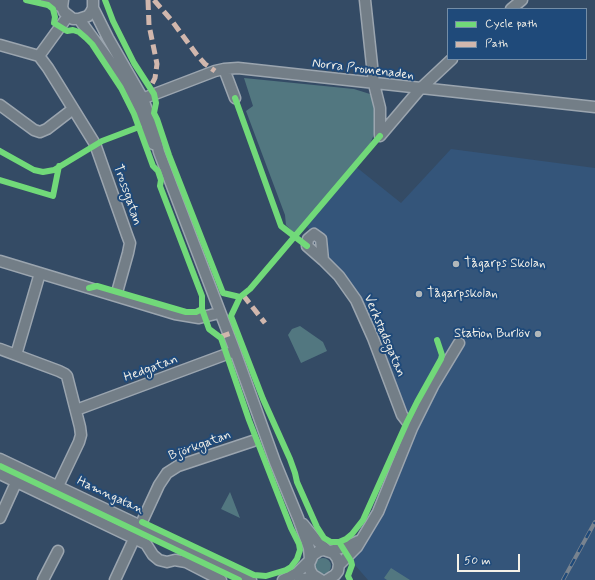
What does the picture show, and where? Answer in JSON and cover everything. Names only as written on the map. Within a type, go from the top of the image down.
[{"type":"street","points":[[46,0],[64,8],[73,19],[79,20],[88,16],[93,4]]},
{"type":"street","points":[[365,0],[374,84],[380,108],[380,136],[420,89],[451,60]]},
{"type":"street","points":[[512,8],[522,0]]},
{"type":"street","points":[[93,4],[138,101],[146,132],[158,152],[309,548],[309,568],[320,579]]},
{"type":"street","points":[[0,45],[39,56],[64,8]]},
{"type":"street","points":[[79,20],[138,101]]},
{"type":"street","name":"Trossgatan","points":[[39,56],[95,144],[130,243],[116,296]]},
{"type":"street","name":"Norra Promenaden","points":[[138,101],[215,71],[238,68],[595,107]]},
{"type":"street","points":[[224,69],[235,98]]},
{"type":"street","points":[[0,105],[34,130],[40,132],[47,129],[73,109]]},
{"type":"street","name":"Verkstadsgatan","points":[[323,260],[339,276],[356,300],[376,345],[402,415],[412,428]]},
{"type":"street","points":[[0,261],[187,317],[199,318],[219,313]]},
{"type":"street","points":[[16,355],[40,273]]},
{"type":"street","points":[[300,580],[333,577],[338,573],[363,540],[378,512],[412,428],[433,386],[459,343]]},
{"type":"street","points":[[0,350],[65,374],[76,410],[81,435],[58,486]]},
{"type":"street","name":"Hedgatan","points":[[76,410],[235,352]]},
{"type":"street","name":"Björkgatan","points":[[115,580],[159,485],[167,473],[172,469],[253,441]]},
{"type":"street","name":"Hamngatan","points":[[0,459],[251,580]]},
{"type":"street","points":[[0,518],[22,469]]},
{"type":"street","points":[[0,474],[146,544],[153,555],[159,560],[167,562],[175,560],[186,562],[221,580]]},
{"type":"street","points":[[298,518],[316,540],[336,556],[338,573]]},
{"type":"street","points":[[283,580],[297,572],[317,552],[345,547],[363,540]]},
{"type":"street","points":[[43,580],[58,551]]},
{"type":"shaded area","points":[[451,149],[595,168],[595,580],[368,580],[348,557],[357,547],[412,428],[373,338],[333,270],[314,234],[305,225],[355,166],[401,203]]},
{"type":"green space","points":[[244,78],[354,89],[370,94],[374,103],[375,132],[370,144],[295,234],[286,225],[285,215],[246,111],[253,106]]},
{"type":"green space","points":[[300,326],[323,342],[327,351],[301,363],[288,335],[292,329]]},
{"type":"green space","points":[[230,492],[240,518],[221,509]]},
{"type":"green space","points":[[320,558],[326,558],[331,563],[329,572],[326,574],[320,574],[315,569],[315,563]]},
{"type":"green space","points":[[391,568],[410,580],[387,580],[384,578]]},
{"type":"railway","points":[[563,580],[595,522]]},
{"type":"marked path","points":[[148,0],[149,25],[157,64],[155,78],[150,88]]},
{"type":"marked path","points":[[154,0],[172,21],[197,55],[205,64],[215,71]]},
{"type":"marked path","points":[[243,295],[265,323]]},
{"type":"marked path","points":[[220,337],[237,331]]},
{"type":"cycle path","points":[[26,0],[48,5],[53,9],[55,17],[54,23],[67,31],[73,30],[79,32],[92,44],[121,88],[134,114],[153,166],[158,171],[161,180],[160,186],[202,296],[202,309],[209,329],[221,338],[249,420],[291,528],[299,544],[300,550],[297,559],[291,567],[286,570],[266,576],[254,575],[142,522]]},
{"type":"cycle path","points":[[105,0],[113,21],[134,63],[154,94],[156,103],[154,113],[223,293],[240,297]]},
{"type":"cycle path","points":[[235,98],[281,226],[307,246]]},
{"type":"cycle path","points":[[0,151],[34,170],[43,172],[54,170],[102,141],[139,127]]},
{"type":"cycle path","points":[[350,580],[348,576],[352,565],[351,561],[339,542],[331,542],[324,538],[317,527],[297,482],[290,459],[263,399],[231,316],[240,297],[250,289],[380,136]]},
{"type":"cycle path","points":[[0,180],[53,196],[59,166]]},
{"type":"cycle path","points":[[89,288],[97,286],[186,312],[196,312],[202,309]]},
{"type":"cycle path","points":[[339,542],[352,534],[363,520],[407,422],[441,359],[442,355],[437,340]]},
{"type":"cycle path","points":[[0,466],[239,580]]},
{"type":"place","name":"Tågarps Skolan","points":[[456,264]]},
{"type":"place","name":"Tågarpskolan","points":[[419,294]]},
{"type":"place","name":"Station Burlöv","points":[[538,334]]}]
